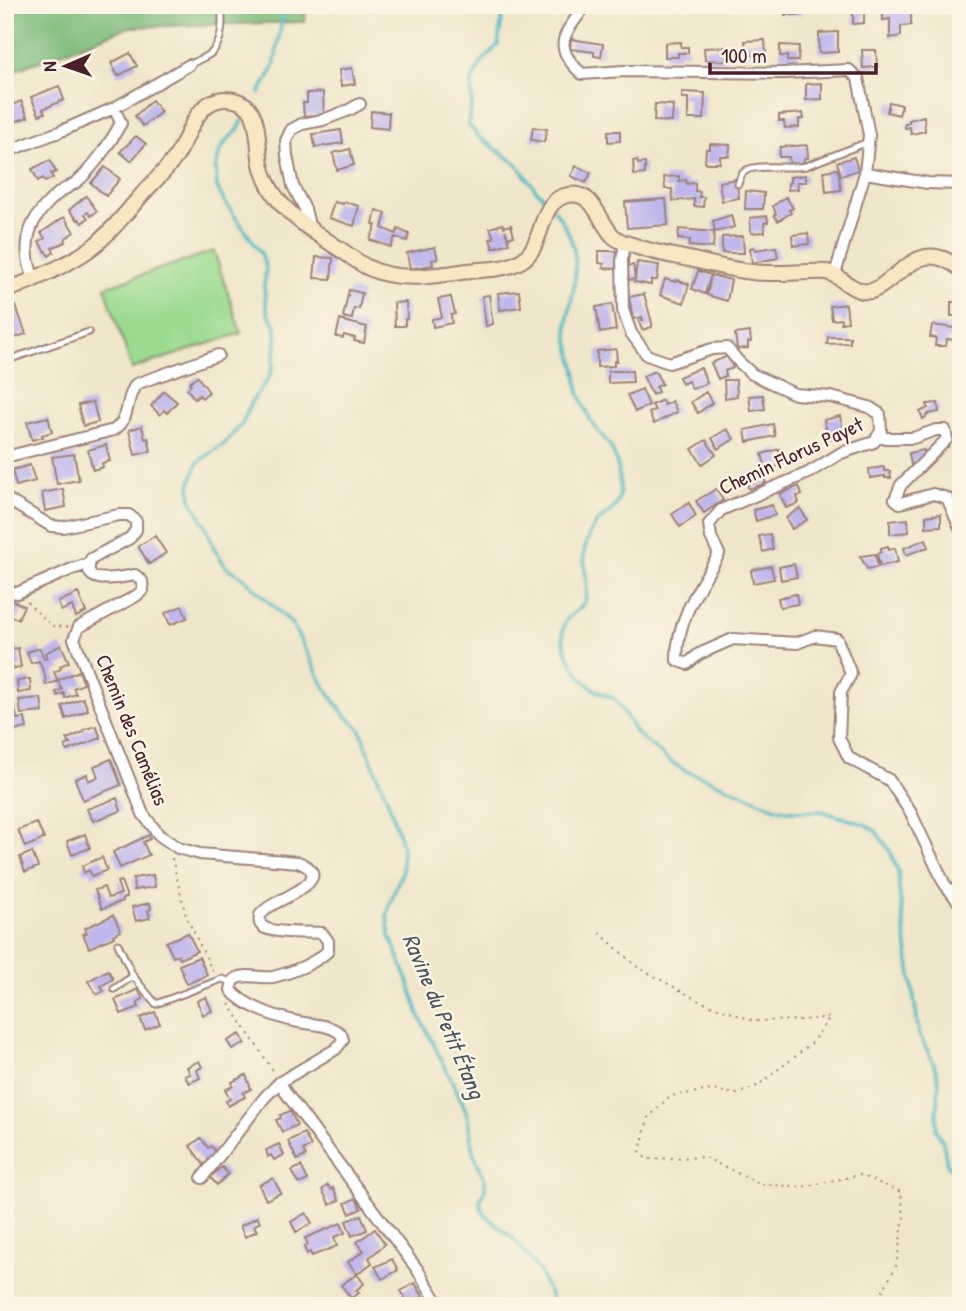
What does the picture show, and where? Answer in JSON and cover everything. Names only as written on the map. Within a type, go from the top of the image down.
[{"type":"main road","points":[[5,291],[34,279],[93,247],[168,168],[205,107],[222,99],[243,103],[251,111],[261,165],[275,197],[285,209],[310,229],[369,268],[383,274],[425,276],[502,268],[516,264],[534,247],[550,207],[564,196],[585,197],[612,235],[625,243],[750,272],[772,274],[818,271],[835,274],[859,290],[871,291],[925,256],[935,256],[961,269]]},
{"type":"street","points":[[586,5],[565,35],[563,51],[571,64],[582,74],[623,71],[784,73],[849,70],[858,78],[869,142],[865,173],[835,274]]},
{"type":"street","points":[[5,152],[59,132],[114,107],[189,65]]},
{"type":"street","points":[[310,229],[305,209],[293,186],[286,141],[291,130],[302,124],[323,120],[360,104]]},
{"type":"street","points":[[34,279],[28,259],[30,230],[37,216],[61,192],[78,181],[112,141],[121,123],[114,107]]},
{"type":"street","points":[[865,173],[928,183],[961,184]]},
{"type":"street","name":"Chemin Florus Payet","points":[[625,243],[622,260],[623,310],[631,333],[648,355],[669,363],[712,349],[727,348],[752,374],[795,394],[831,397],[869,407],[880,414],[881,431],[874,442],[841,453],[808,473],[721,510],[709,524],[711,537],[719,554],[681,625],[677,660],[687,664],[699,654],[733,639],[797,643],[815,636],[837,639],[850,674],[841,692],[839,738],[849,758],[889,780],[911,813],[944,883],[961,905]]},
{"type":"street","points":[[5,457],[114,430],[125,419],[130,393],[136,384],[218,355]]},
{"type":"street","points":[[877,438],[913,438],[936,429],[945,430],[947,439],[901,485],[895,499],[900,503],[933,494],[947,498],[961,530]]},
{"type":"street","points":[[5,498],[51,526],[63,527],[119,515],[129,515],[136,521],[136,530],[130,538],[91,559],[88,569],[91,575],[98,579],[135,575],[142,581],[143,590],[79,628]]},
{"type":"street","points":[[5,590],[18,593],[88,564]]},
{"type":"street","name":"Chemin des Camélias","points":[[79,628],[74,639],[143,814],[159,835],[178,848],[200,854],[298,862],[311,870],[311,880],[304,888],[270,906],[260,915],[260,922],[271,931],[322,933],[328,941],[328,951],[321,958],[271,977],[245,976],[224,981]]},
{"type":"street","points":[[202,1178],[265,1097],[280,1082],[336,1049],[343,1040],[341,1034],[330,1027],[294,1021],[266,1012],[237,998],[224,981]]},
{"type":"street","points":[[280,1082],[285,1093],[417,1269],[440,1306]]},
{"type":"lane","points":[[189,65],[210,54],[217,45],[222,22],[221,5]]},
{"type":"lane","points":[[738,184],[745,170],[806,166],[869,142]]},
{"type":"lane","points":[[5,361],[89,332]]},
{"type":"lane","points":[[118,944],[133,976],[156,1004],[224,981]]},
{"type":"lane","points":[[114,989],[133,976]]},
{"type":"path","points":[[18,593],[52,626],[79,628]]},
{"type":"path","points":[[168,841],[186,916],[224,981],[230,1007],[280,1082]]},
{"type":"path","points":[[600,933],[636,966],[699,1001],[754,1021],[830,1017],[811,1044],[757,1086],[737,1094],[712,1090],[670,1096],[648,1118],[640,1151],[646,1159],[704,1157],[760,1184],[802,1187],[860,1175],[901,1192],[904,1216],[896,1266],[875,1306]]},
{"type":"green space","points":[[5,5],[306,5],[305,22],[129,27],[5,74]]},
{"type":"green space","points":[[214,251],[241,333],[132,369],[105,287]]},
{"type":"building","points":[[785,5],[802,5],[802,15],[785,15]]},
{"type":"building","points":[[899,5],[911,5],[911,25],[901,26],[901,36],[890,38],[890,19],[883,20],[883,12],[900,11]]},
{"type":"building","points":[[864,11],[864,23],[853,24],[853,12]]},
{"type":"building","points":[[838,32],[838,52],[819,53],[819,33]]},
{"type":"building","points":[[571,39],[603,44],[601,57],[594,56],[594,52],[570,49]]},
{"type":"building","points":[[765,40],[766,54],[751,55],[751,52],[746,52],[745,41]]},
{"type":"building","points":[[681,42],[681,47],[688,47],[688,53],[678,53],[678,57],[665,57],[665,43]]},
{"type":"building","points":[[780,45],[799,46],[798,61],[787,61],[787,56],[780,56]]},
{"type":"building","points":[[727,47],[726,61],[705,60],[704,48]]},
{"type":"building","points":[[862,50],[876,50],[877,67],[863,68]]},
{"type":"building","points":[[130,53],[137,66],[118,76],[111,63]]},
{"type":"building","points":[[352,68],[355,84],[341,86],[339,70]]},
{"type":"building","points":[[822,83],[822,99],[806,100],[806,84]]},
{"type":"building","points":[[59,86],[64,100],[43,109],[45,113],[39,115],[31,97]]},
{"type":"building","points":[[323,92],[324,115],[304,116],[303,103],[307,103],[307,93]]},
{"type":"building","points":[[682,92],[705,93],[704,119],[688,119],[688,98],[682,98]]},
{"type":"building","points":[[152,100],[161,112],[143,126],[135,116]]},
{"type":"building","points":[[21,101],[28,117],[12,123],[11,120],[5,122],[5,108]]},
{"type":"building","points":[[889,102],[902,105],[899,115],[887,112]]},
{"type":"building","points":[[655,104],[673,105],[672,122],[654,121]]},
{"type":"building","points":[[371,111],[389,113],[388,129],[370,127]]},
{"type":"building","points":[[803,113],[804,119],[799,119],[799,127],[785,128],[784,121],[779,121],[779,115]]},
{"type":"building","points":[[924,116],[925,131],[911,134],[910,127],[905,128],[909,120]]},
{"type":"building","points":[[533,127],[547,129],[544,142],[531,140]]},
{"type":"building","points":[[341,130],[343,143],[315,147],[313,134]]},
{"type":"building","points":[[608,131],[620,131],[620,141],[608,142]]},
{"type":"building","points":[[136,136],[146,144],[131,161],[120,152]]},
{"type":"building","points":[[710,144],[730,145],[729,156],[720,156],[720,163],[705,163],[706,149],[710,149]]},
{"type":"building","points":[[807,145],[808,158],[804,158],[804,165],[790,166],[789,157],[779,157],[780,147]]},
{"type":"building","points":[[350,149],[354,165],[337,170],[333,153]]},
{"type":"building","points":[[854,157],[858,170],[841,176],[837,162]]},
{"type":"building","points":[[50,160],[56,172],[51,174],[53,178],[45,182],[43,178],[38,181],[32,169]]},
{"type":"building","points":[[637,160],[638,164],[645,163],[645,174],[634,175],[633,161]]},
{"type":"building","points":[[576,166],[591,173],[586,183],[571,176]]},
{"type":"building","points":[[105,167],[120,179],[106,196],[91,183]]},
{"type":"building","points":[[838,169],[841,190],[826,192],[824,171]]},
{"type":"building","points":[[806,175],[806,182],[797,182],[798,189],[788,190],[790,177]]},
{"type":"building","points":[[679,176],[679,181],[695,183],[695,191],[700,192],[699,197],[704,197],[703,207],[694,206],[694,199],[673,201],[672,189],[665,189],[664,177]]},
{"type":"building","points":[[736,179],[739,198],[722,201],[719,182]]},
{"type":"building","points":[[746,191],[764,193],[763,209],[745,209]]},
{"type":"building","points":[[86,196],[97,211],[91,216],[88,212],[85,214],[88,218],[82,223],[69,210]]},
{"type":"building","points":[[786,197],[793,208],[789,210],[791,213],[778,221],[773,206]]},
{"type":"building","points":[[666,199],[668,225],[627,228],[625,202]]},
{"type":"building","points":[[334,202],[359,206],[354,226],[329,218]]},
{"type":"building","points":[[376,210],[386,213],[382,228],[396,234],[398,229],[409,234],[407,241],[395,237],[391,247],[370,240],[376,225],[373,224]]},
{"type":"building","points":[[731,215],[734,227],[715,232],[713,221]]},
{"type":"building","points":[[767,216],[768,222],[764,223],[765,232],[751,233],[750,218]]},
{"type":"building","points":[[64,217],[74,232],[65,242],[52,248],[54,252],[49,256],[39,242],[45,238],[41,233]]},
{"type":"building","points":[[503,224],[504,227],[511,225],[514,236],[508,238],[505,230],[509,243],[493,248],[490,239],[494,238],[490,228]]},
{"type":"building","points":[[679,229],[714,232],[713,248],[689,246],[690,240],[678,239]]},
{"type":"building","points":[[808,233],[809,244],[793,246],[792,235]]},
{"type":"building","points":[[743,236],[744,253],[722,253],[722,237]]},
{"type":"building","points":[[435,247],[438,259],[432,260],[433,265],[410,269],[407,253]]},
{"type":"building","points":[[754,247],[755,250],[776,247],[778,258],[752,263],[750,248]]},
{"type":"building","points":[[599,251],[618,251],[617,269],[603,268],[604,264],[599,263]]},
{"type":"building","points":[[316,257],[333,258],[331,279],[314,278]]},
{"type":"building","points":[[637,262],[659,265],[657,280],[651,280],[651,285],[634,282],[635,279],[629,280],[627,266],[633,265],[635,278]]},
{"type":"building","points":[[698,271],[711,275],[705,294],[692,289]]},
{"type":"building","points":[[711,275],[731,280],[727,301],[707,295]]},
{"type":"building","points":[[665,279],[689,284],[684,303],[660,295]]},
{"type":"building","points":[[349,290],[362,293],[359,309],[354,308],[352,319],[343,317]]},
{"type":"building","points":[[519,291],[521,307],[500,310],[498,293]]},
{"type":"building","points":[[644,294],[652,327],[642,330],[639,321],[643,320],[642,317],[633,319],[629,297]]},
{"type":"building","points":[[489,295],[493,324],[486,326],[482,296]]},
{"type":"building","points":[[451,297],[455,314],[451,315],[452,323],[433,327],[432,319],[442,317],[438,299]]},
{"type":"building","points":[[406,302],[405,326],[395,326],[394,303]]},
{"type":"building","points":[[951,302],[961,302],[961,316],[951,316]]},
{"type":"building","points":[[612,304],[616,330],[600,333],[596,307]]},
{"type":"building","points":[[846,304],[848,322],[841,323],[841,319],[832,320],[830,306]]},
{"type":"building","points":[[16,306],[26,334],[14,338],[12,333],[5,335],[5,310]]},
{"type":"building","points":[[340,320],[367,327],[364,343],[344,335],[343,338],[336,337]]},
{"type":"building","points":[[932,325],[955,328],[954,340],[947,339],[946,346],[935,346],[936,338],[930,337]]},
{"type":"building","points":[[750,332],[751,342],[748,342],[748,348],[737,349],[735,334]]},
{"type":"building","points":[[828,337],[850,337],[850,343],[827,344]]},
{"type":"building","points":[[616,349],[617,361],[614,361],[614,366],[597,367],[597,351]]},
{"type":"building","points":[[728,356],[733,368],[725,371],[726,376],[718,379],[711,363]]},
{"type":"building","points":[[699,368],[707,383],[692,389],[688,381],[682,384],[679,377]]},
{"type":"building","points":[[608,371],[632,371],[633,382],[608,383]]},
{"type":"building","points":[[655,371],[662,384],[656,387],[658,392],[652,395],[643,376]]},
{"type":"building","points":[[197,376],[209,392],[202,398],[199,395],[195,399],[187,389]]},
{"type":"building","points":[[724,380],[736,380],[737,396],[725,398]]},
{"type":"building","points":[[642,389],[649,405],[635,412],[627,395]]},
{"type":"building","points":[[164,391],[177,402],[167,413],[164,410],[160,415],[151,406]]},
{"type":"building","points":[[706,392],[712,403],[698,413],[691,402]]},
{"type":"building","points":[[763,395],[765,409],[751,411],[749,396]]},
{"type":"building","points":[[662,400],[664,405],[672,401],[677,412],[654,424],[649,413],[655,410],[652,405]]},
{"type":"building","points":[[93,402],[98,422],[83,426],[78,405]]},
{"type":"building","points":[[938,403],[939,412],[929,414],[923,419],[920,412],[928,408],[927,404]]},
{"type":"building","points":[[840,416],[844,436],[825,440],[823,434],[827,433],[824,420]]},
{"type":"building","points":[[48,417],[52,432],[32,440],[27,422]]},
{"type":"building","points":[[773,424],[775,436],[747,442],[745,430]]},
{"type":"building","points":[[142,426],[151,451],[135,455],[129,430]]},
{"type":"building","points":[[727,429],[734,439],[718,449],[712,438]]},
{"type":"building","points":[[706,440],[716,455],[702,464],[692,449]]},
{"type":"building","points":[[106,445],[110,461],[93,470],[88,450]]},
{"type":"building","points":[[779,449],[783,465],[766,469],[762,454]]},
{"type":"building","points":[[924,450],[922,463],[911,465],[909,453]]},
{"type":"building","points":[[74,454],[79,480],[57,484],[52,457]]},
{"type":"building","points":[[30,465],[35,481],[16,486],[12,470]]},
{"type":"building","points":[[884,467],[884,471],[890,471],[891,478],[870,478],[869,469]]},
{"type":"building","points":[[760,471],[766,483],[749,489],[744,476]]},
{"type":"building","points":[[799,486],[802,495],[797,496],[799,503],[786,508],[780,494]]},
{"type":"building","points":[[63,489],[66,507],[45,511],[42,493]]},
{"type":"building","points":[[716,489],[723,500],[704,513],[696,501]]},
{"type":"building","points":[[689,503],[696,516],[680,527],[672,514]]},
{"type":"building","points":[[772,505],[775,515],[756,521],[753,510]]},
{"type":"building","points":[[800,508],[807,520],[792,529],[786,518]]},
{"type":"building","points":[[941,514],[941,526],[926,527],[926,516]]},
{"type":"building","points":[[908,519],[909,532],[890,534],[890,521]]},
{"type":"building","points":[[770,534],[773,549],[763,552],[759,536]]},
{"type":"building","points":[[155,536],[166,553],[149,564],[138,546]]},
{"type":"building","points":[[926,539],[928,547],[906,555],[904,548]]},
{"type":"building","points":[[888,546],[889,550],[895,548],[898,562],[880,566],[877,554],[881,552],[881,548]]},
{"type":"building","points":[[875,554],[878,567],[867,569],[860,556]]},
{"type":"building","points":[[794,564],[797,577],[781,580],[779,567]]},
{"type":"building","points":[[771,566],[774,579],[753,583],[751,570]]},
{"type":"building","points":[[78,593],[86,612],[76,617],[72,606],[61,611],[58,602]]},
{"type":"building","points":[[796,594],[798,604],[780,607],[778,598]]},
{"type":"building","points":[[5,597],[24,606],[18,619],[5,614]]},
{"type":"building","points":[[182,606],[187,618],[170,625],[165,613]]},
{"type":"building","points":[[61,645],[69,662],[54,672],[58,681],[46,685],[39,661],[31,663],[27,652],[40,648],[44,659],[47,658],[45,653]]},
{"type":"building","points":[[18,648],[21,667],[10,669],[5,650]]},
{"type":"building","points":[[79,671],[84,684],[73,688],[76,694],[65,698],[64,693],[58,696],[56,692],[62,690],[58,680]]},
{"type":"building","points":[[30,679],[31,691],[18,693],[17,681]]},
{"type":"building","points":[[41,698],[43,712],[21,714],[19,700]]},
{"type":"building","points":[[83,698],[88,710],[66,719],[62,706]]},
{"type":"building","points":[[14,705],[17,719],[25,718],[27,728],[8,732],[5,707]]},
{"type":"building","points":[[96,726],[101,738],[67,751],[65,746],[70,744],[67,739]]},
{"type":"building","points":[[111,759],[121,785],[83,800],[75,779],[87,774],[88,781],[98,777],[94,766]]},
{"type":"building","points":[[117,798],[121,811],[93,821],[87,809]]},
{"type":"building","points":[[37,823],[44,839],[25,847],[18,830]]},
{"type":"building","points":[[85,834],[90,848],[72,855],[67,841]]},
{"type":"building","points":[[149,835],[150,839],[143,842],[149,855],[120,868],[113,852]]},
{"type":"building","points":[[32,852],[38,867],[25,872],[20,857]]},
{"type":"building","points":[[102,857],[107,870],[92,876],[89,870],[84,873],[82,866]]},
{"type":"building","points":[[153,875],[155,887],[134,890],[133,878]]},
{"type":"building","points":[[121,881],[127,897],[102,909],[95,890],[104,887],[108,898],[121,894],[117,882]]},
{"type":"building","points":[[150,903],[150,918],[136,921],[132,907]]},
{"type":"building","points":[[113,915],[121,931],[89,948],[83,934],[87,933],[85,928]]},
{"type":"building","points":[[188,933],[197,951],[180,959],[178,955],[173,957],[166,942]]},
{"type":"building","points":[[199,957],[207,975],[187,984],[179,965]]},
{"type":"building","points":[[108,970],[113,979],[101,986],[104,991],[97,995],[88,981]]},
{"type":"building","points":[[138,989],[143,999],[137,1002],[139,1007],[121,1014],[115,1000]]},
{"type":"building","points":[[206,997],[212,1011],[203,1015],[197,1001]]},
{"type":"building","points":[[155,1012],[160,1024],[145,1030],[140,1018]]},
{"type":"building","points":[[240,1034],[245,1043],[232,1049],[227,1041]]},
{"type":"building","points":[[199,1061],[202,1067],[197,1070],[200,1078],[189,1083],[185,1076],[190,1074],[187,1067]]},
{"type":"building","points":[[246,1075],[251,1089],[243,1093],[245,1097],[228,1106],[226,1101],[230,1099],[225,1090],[233,1086],[232,1082]]},
{"type":"building","points":[[290,1111],[297,1125],[282,1132],[276,1120]]},
{"type":"building","points":[[304,1133],[311,1146],[303,1150],[306,1156],[297,1160],[288,1141]]},
{"type":"building","points":[[201,1138],[208,1148],[211,1146],[218,1155],[204,1165],[190,1146]]},
{"type":"building","points":[[279,1144],[284,1155],[274,1160],[271,1155],[268,1157],[266,1150]]},
{"type":"building","points":[[301,1166],[308,1180],[299,1184],[292,1171]]},
{"type":"building","points":[[222,1167],[228,1174],[217,1185],[210,1177]]},
{"type":"building","points":[[273,1178],[281,1193],[266,1200],[259,1185]]},
{"type":"building","points":[[328,1185],[331,1190],[333,1188],[339,1200],[330,1205],[322,1190]]},
{"type":"building","points":[[356,1198],[361,1209],[350,1214],[345,1203]]},
{"type":"building","points":[[306,1213],[312,1223],[296,1232],[291,1222]]},
{"type":"building","points":[[361,1215],[367,1230],[352,1236],[346,1221]]},
{"type":"building","points":[[257,1217],[260,1222],[254,1226],[257,1231],[245,1237],[240,1226]]},
{"type":"building","points":[[341,1223],[345,1233],[334,1237],[337,1246],[312,1256],[310,1252],[307,1254],[304,1247],[308,1245],[305,1238]]},
{"type":"building","points":[[375,1229],[385,1244],[369,1258],[372,1263],[357,1274],[348,1262],[364,1251],[357,1242]]},
{"type":"building","points":[[392,1259],[398,1270],[382,1279],[375,1267]]},
{"type":"building","points":[[357,1274],[364,1284],[356,1290],[359,1293],[351,1298],[341,1285]]},
{"type":"building","points":[[415,1283],[423,1297],[409,1305],[401,1291]]},
{"type":"waterway","name":"Ravine du Petit Étang","points":[[260,93],[274,67],[286,5]]},
{"type":"waterway","points":[[504,5],[498,45],[481,63],[472,81],[468,124],[479,137],[517,164],[549,203]]},
{"type":"waterway","name":"Ravine du Petit Étang","points":[[243,120],[220,151],[216,167],[217,187],[261,253],[266,268],[264,287],[268,314],[276,326],[276,346],[268,379],[252,401],[242,424],[224,444],[197,464],[190,485],[191,499],[226,567],[243,577],[292,624],[324,686],[343,713],[360,729],[402,845],[402,872],[387,916],[390,936],[419,1015],[468,1118],[473,1152],[485,1180],[481,1207],[486,1216],[512,1237],[538,1269],[555,1306]]},
{"type":"waterway","points":[[554,209],[562,220],[574,251],[575,273],[567,331],[578,390],[591,421],[613,452],[620,488],[614,508],[596,524],[587,540],[584,557],[586,597],[582,606],[564,625],[567,652],[588,684],[617,701],[636,733],[685,771],[776,808],[788,811],[821,811],[864,824],[876,831],[890,851],[898,871],[919,1034],[934,1064],[939,1082],[936,1130],[943,1142],[947,1164],[961,1181]]}]
